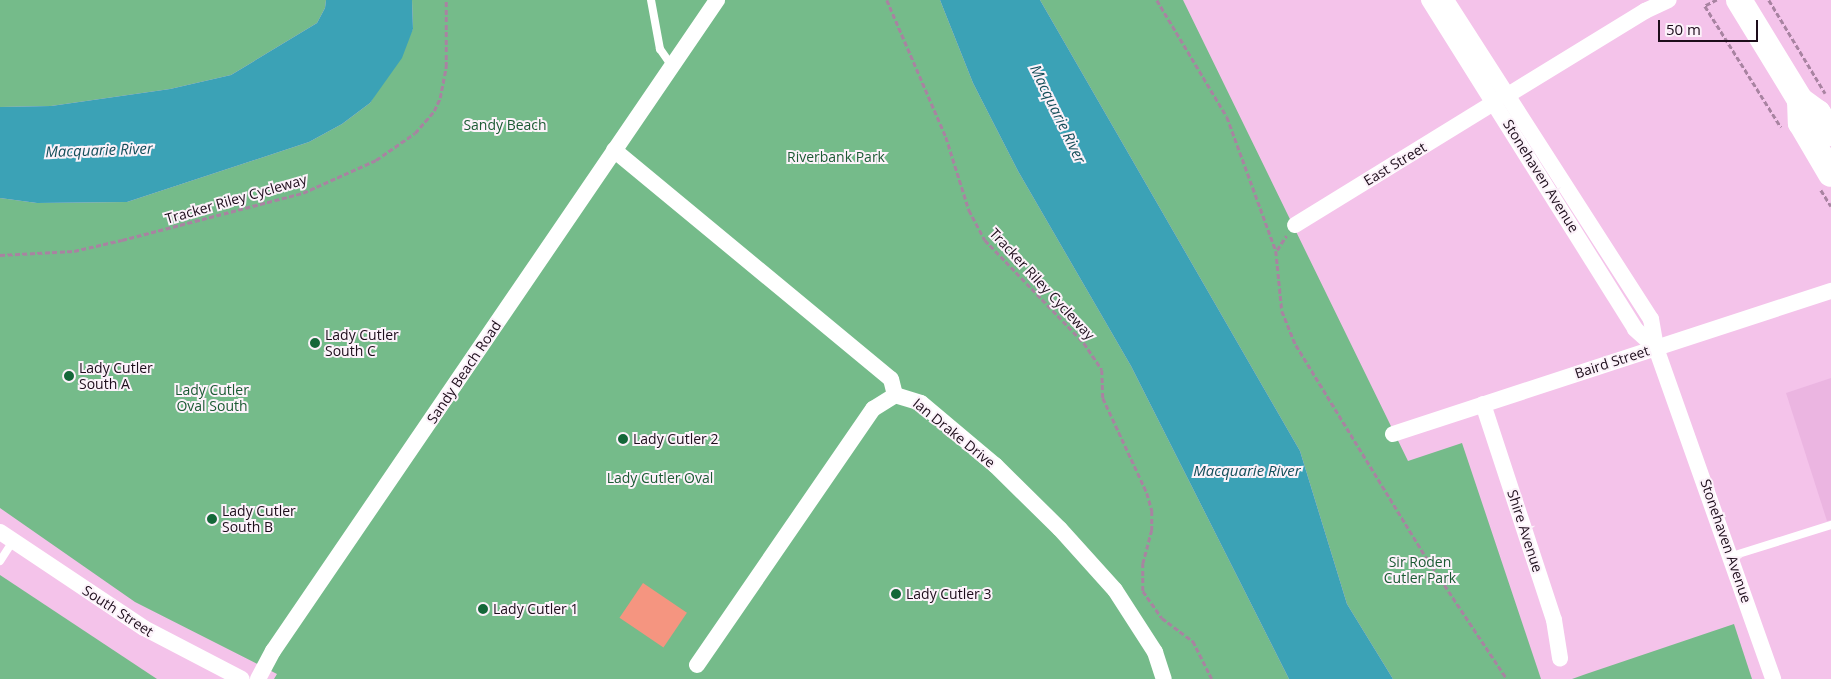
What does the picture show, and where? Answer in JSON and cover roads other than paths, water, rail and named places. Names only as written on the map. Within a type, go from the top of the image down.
[{"type":"highway","points":[[1739,0],[1800,100],[1818,113],[1831,134]]},
{"type":"highway","points":[[1800,100],[1801,123],[1826,182]]},
{"type":"street","name":"Sandy Beach Road","points":[[258,679],[273,651],[717,0]]},
{"type":"street","name":"Stonehaven Avenue","points":[[1429,0],[1502,99]]},
{"type":"street","name":"Stonehaven Avenue","points":[[1446,0],[1635,329],[1656,348],[1732,556],[1773,679]]},
{"type":"street","name":"East Street","points":[[1295,225],[1651,6],[1668,0]]},
{"type":"street","name":"Ian Drake Drive","points":[[614,150],[883,372],[890,379],[895,395],[909,397],[935,414],[995,465],[1060,529],[1115,590],[1139,622],[1155,652],[1164,679]]},
{"type":"street","name":"Baird Street","points":[[1393,434],[1831,291]]},
{"type":"street","points":[[697,665],[873,409],[895,395]]},
{"type":"street","name":"Shire Avenue","points":[[1483,404],[1554,620],[1560,659]]},
{"type":"street","name":"South Street","points":[[7,536],[144,628],[242,679]]},
{"type":"lane","points":[[651,0],[658,43],[672,66]]},
{"type":"lane","points":[[1732,556],[1831,526]]},
{"type":"lane","points":[[0,561],[7,536]]},
{"type":"water","name":"Macquarie River","points":[[326,0],[412,0],[413,29],[402,58],[370,103],[342,124],[309,142],[127,202],[37,203],[0,198],[0,107],[51,106],[170,89],[231,75],[317,23],[325,8]]},
{"type":"water","name":"Macquarie River","points":[[940,0],[1040,0],[1300,451],[1347,604],[1393,679],[1289,679],[1131,366],[1018,171],[973,83]]},
{"type":"place","name":"Lady Cutler South C","points":[[315,343]]},
{"type":"place","name":"Lady Cutler South A","points":[[69,376]]},
{"type":"place","name":"Lady Cutler 2","points":[[623,439]]},
{"type":"place","name":"Lady Cutler South B","points":[[212,519]]},
{"type":"place","name":"Lady Cutler 3","points":[[896,594]]},
{"type":"place","name":"Lady Cutler 1","points":[[483,609]]},
{"type":"park label","name":"Sandy Beach","points":[[505,125]]},
{"type":"park label","name":"Riverbank Park","points":[[836,157]]},
{"type":"park label","name":"Lady Cutler Oval South","points":[[212,398]]},
{"type":"park label","name":"Lady Cutler Oval","points":[[660,478]]},
{"type":"park label","name":"Sir Roden Cutler Park","points":[[1420,570]]}]
